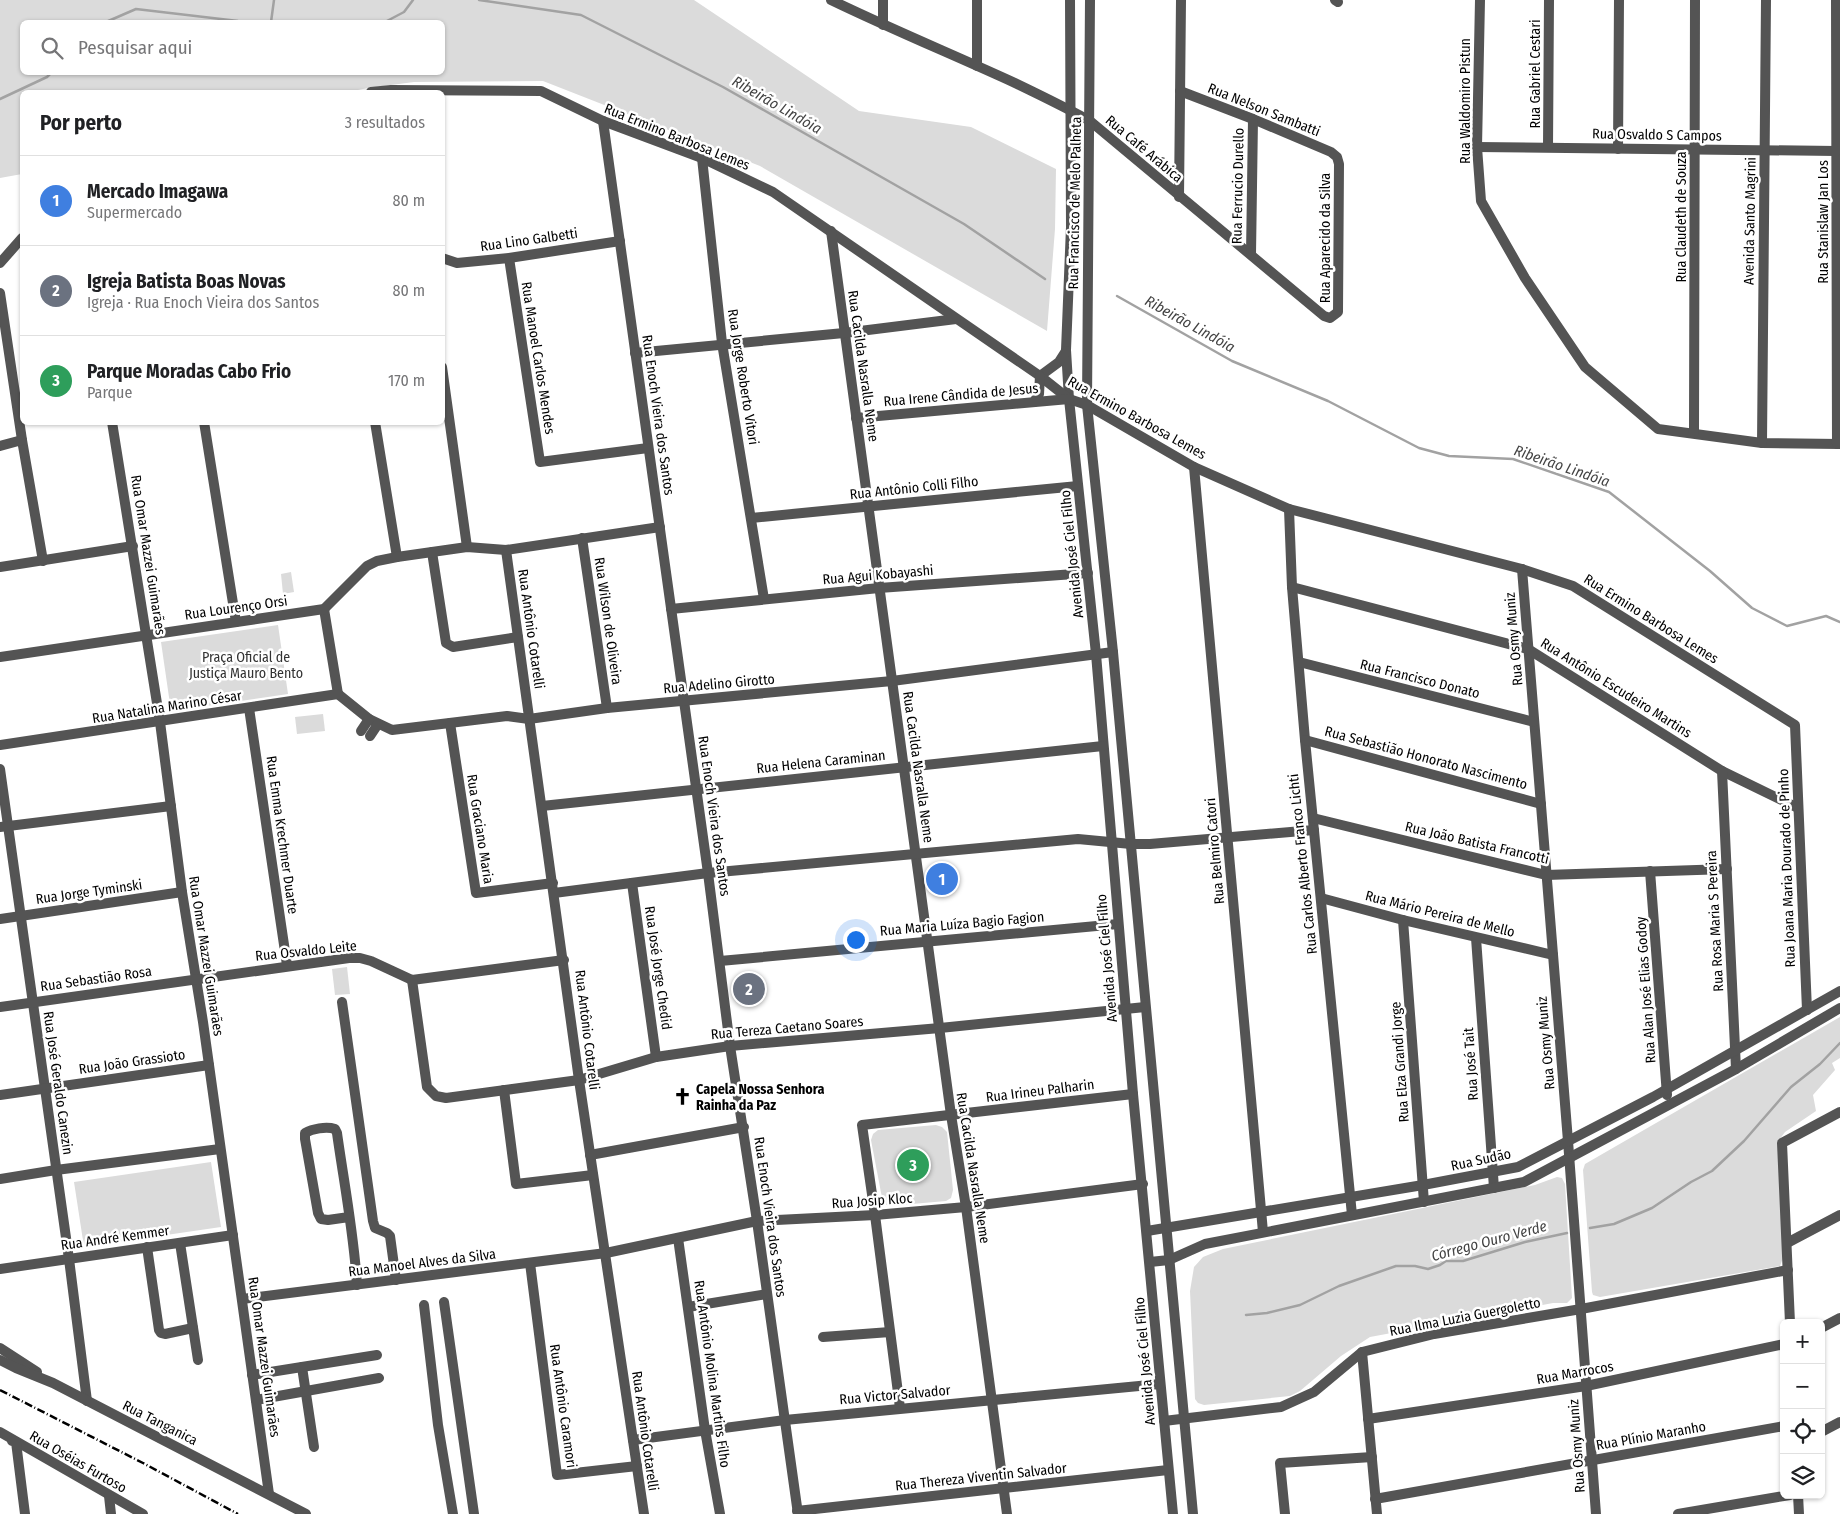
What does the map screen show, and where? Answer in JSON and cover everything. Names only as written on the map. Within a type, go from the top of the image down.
[{"type":"street","name":"Rua Café Arábica","points":[[831,0],[1072,110],[1090,121],[1326,318],[1333,317]]},
{"type":"street","points":[[883,25],[884,0]]},
{"type":"street","points":[[977,0],[977,66]]},
{"type":"street","name":"Rua Francisco de Melo Palheta","points":[[1069,399],[1066,350],[1072,227],[1070,0]]},
{"type":"street","name":"Rua Francisco de Melo Palheta","points":[[1087,406],[1090,0]]},
{"type":"street","points":[[1180,197],[1181,0]]},
{"type":"street","name":"Rua Waldomiro Pistun","points":[[1480,0],[1477,147],[1481,201],[1525,278],[1585,367],[1658,429],[1694,434]]},
{"type":"street","name":"Rua Gabriel Cestari","points":[[1548,147],[1549,0]]},
{"type":"street","points":[[1618,149],[1619,0]]},
{"type":"street","name":"Rua Claudeth de Souza","points":[[1694,434],[1695,0]]},
{"type":"street","name":"Avenida Santo Magrini","points":[[1762,443],[1766,0]]},
{"type":"street","name":"Rua Stanislaw Jan Los","points":[[1836,0],[1838,444]]},
{"type":"street","name":"Rua Ermino Barbosa Lemes","points":[[445,91],[541,90],[603,122],[702,158],[773,192],[1040,376],[1069,399],[1087,406],[1194,467],[1289,509],[1522,569],[1573,586],[1795,725]]},
{"type":"street","name":"Rua Nelson Sambatti","points":[[1180,91],[1253,119],[1331,152],[1337,157]]},
{"type":"street","name":"Rua Ferrucio Durello","points":[[1251,254],[1253,119]]},
{"type":"street","name":"Rua Enoch Vieira dos Santos","points":[[603,122],[708,873],[730,1046],[744,1127],[798,1512]]},
{"type":"street","name":"Rua Osvaldo S Campos","points":[[1477,147],[1836,151]]},
{"type":"street","name":"Rua Aparecido da Silva","points":[[1333,317],[1338,312],[1339,164],[1337,157]]},
{"type":"street","name":"Rua Jorge Roberto Vitori","points":[[702,158],[722,343],[764,599]]},
{"type":"street","name":"Rua Cacilda Nasralla Neme","points":[[831,231],[951,1115],[966,1207],[1006,1514]]},
{"type":"street","points":[[0,263],[20,240]]},
{"type":"street","name":"Rua Lino Galbetti","points":[[445,259],[457,263],[509,258],[620,241]]},
{"type":"street","name":"Rua Manoel Carlos Mendes","points":[[509,258],[540,462],[648,448]]},
{"type":"street","points":[[0,293],[4,354],[22,440],[42,561]]},
{"type":"street","points":[[635,353],[722,343],[844,333],[956,319]]},
{"type":"street","points":[[1034,402],[1039,394],[1040,376],[1059,362],[1066,350]]},
{"type":"street","points":[[445,389],[467,547]]},
{"type":"street","name":"Rua Irene Cândida de Jesus","points":[[856,418],[1069,399]]},
{"type":"street","name":"Avenida José Ciel Filho","points":[[1069,399],[1096,654],[1133,1094],[1173,1514]]},
{"type":"street","points":[[1087,406],[1113,652],[1193,1514]]},
{"type":"street","name":"Rua Omar Mazzei Guimarães","points":[[113,425],[160,722],[182,892],[209,1065],[269,1494]]},
{"type":"street","points":[[204,425],[236,622]]},
{"type":"street","points":[[375,425],[397,557]]},
{"type":"street","points":[[1694,434],[1762,443],[1838,444]]},
{"type":"street","points":[[0,446],[22,440]]},
{"type":"street","name":"Rua Belmiro Catori","points":[[1194,467],[1263,1232]]},
{"type":"street","name":"Rua Antônio Colli Filho","points":[[752,518],[1078,486]]},
{"type":"street","name":"Rua Carlos Alberto Franco Lichti","points":[[1289,509],[1292,587],[1298,662],[1352,1215]]},
{"type":"street","points":[[338,694],[324,609],[361,571],[374,562],[467,547],[506,550],[660,527]]},
{"type":"street","name":"Rua Wilson de Oliveira","points":[[582,538],[607,708]]},
{"type":"street","points":[[0,567],[133,546]]},
{"type":"street","name":"Rua Antônio Cotarelli","points":[[506,550],[564,960],[579,1080],[644,1514]]},
{"type":"street","points":[[432,552],[446,644],[453,647],[518,637]]},
{"type":"street","name":"Rua Osmy Muniz","points":[[1522,569],[1596,1514]]},
{"type":"street","name":"Rua Agui Kobayashi","points":[[671,608],[879,588],[1088,573]]},
{"type":"street","name":"Rua Antônio Escudeiro Martins","points":[[1292,587],[1528,649],[1722,770],[1798,808]]},
{"type":"street","name":"Rua Lourenço Orsi","points":[[0,657],[324,609]]},
{"type":"street","name":"Rua Adelino Girotto","points":[[338,694],[369,719],[392,730],[507,716],[529,719],[607,708],[892,681],[1113,652]]},
{"type":"street","name":"Rua Francisco Donato","points":[[1298,662],[1534,722]]},
{"type":"street","name":"Rua Natalina Marino César","points":[[0,745],[338,694]]},
{"type":"street","name":"Rua Emma Krechmer Duarte","points":[[249,708],[286,965]]},
{"type":"street","points":[[369,719],[366,733],[378,724]]},
{"type":"street","name":"Rua Graciano Maria","points":[[450,723],[476,893],[554,888]]},
{"type":"street","name":"Rua Joana Maria Dourado de Pinho","points":[[1795,725],[1807,1010]]},
{"type":"street","name":"Rua Sebastião Honorato Nascimento","points":[[1305,740],[1541,804]]},
{"type":"street","name":"Rua Helena Caraminan","points":[[542,806],[696,788],[1103,746]]},
{"type":"street","name":"Rua José Geraldo Canezin","points":[[0,769],[4,827],[21,916],[87,1401]]},
{"type":"street","name":"Rua Rosa Maria S Pereira","points":[[1722,770],[1736,1069]]},
{"type":"street","points":[[4,827],[170,806]]},
{"type":"street","name":"Rua João Batista Francotti","points":[[1313,818],[1546,874],[1726,869]]},
{"type":"street","points":[[554,888],[632,883],[708,873],[1078,839],[1131,844],[1314,830]]},
{"type":"street","name":"Rua Alan José Elias Godoy","points":[[1650,871],[1667,1106]]},
{"type":"street","name":"Rua José Jorge Chedid","points":[[632,883],[656,1056]]},
{"type":"street","name":"Rua Jorge Tyminski","points":[[0,919],[182,892]]},
{"type":"street","name":"Rua Mário Pereira de Mello","points":[[1320,898],[1476,938],[1553,955]]},
{"type":"street","name":"Rua Elza Grandi Jorge","points":[[1403,920],[1424,1202]]},
{"type":"street","name":"Rua Maria Luíza Bagio Fagion","points":[[720,961],[927,940],[1118,924]]},
{"type":"street","name":"Rua José Tait","points":[[1476,938],[1494,1188]]},
{"type":"street","name":"Rua Osvaldo Leite","points":[[196,978],[286,965],[360,958],[412,980]]},
{"type":"street","points":[[412,980],[564,960]]},
{"type":"street","name":"Rua Sebastião Rosa","points":[[0,1006],[196,978]]},
{"type":"street","name":"Rua Tereza Caetano Soares","points":[[412,980],[427,1087],[436,1096],[446,1098],[579,1080],[656,1056],[730,1046],[940,1028],[1145,1007]]},
{"type":"street","name":"Rua Sudão","points":[[1147,1231],[1349,1198],[1518,1167],[1667,1090],[1840,991]]},
{"type":"street","points":[[342,1002],[373,1221],[375,1228],[387,1232],[390,1236],[396,1280]]},
{"type":"street","points":[[1150,1262],[1169,1260],[1206,1244],[1524,1182],[1736,1069],[1840,1008]]},
{"type":"street","name":"Rua João Grassioto","points":[[0,1095],[209,1065]]},
{"type":"street","points":[[504,1090],[516,1184],[593,1175]]},
{"type":"street","name":"Rua Irineu Palharin","points":[[875,1215],[862,1125],[1133,1094]]},
{"type":"street","points":[[1790,1319],[1782,1143],[1840,1112]]},
{"type":"street","points":[[590,1154],[744,1127]]},
{"type":"street","points":[[349,1217],[328,1220],[321,1219],[318,1213],[304,1133],[309,1130],[330,1128],[335,1129],[337,1133],[349,1217],[357,1285]]},
{"type":"street","points":[[0,1179],[220,1149]]},
{"type":"street","name":"Rua Josip Kloc","points":[[606,1253],[757,1221],[875,1215],[966,1207],[1142,1184]]},
{"type":"street","points":[[875,1215],[900,1408]]},
{"type":"street","points":[[1786,1243],[1840,1215]]},
{"type":"street","name":"Rua André Kemmer","points":[[0,1269],[233,1235]]},
{"type":"street","name":"Rua Antônio Molina Martins Filho","points":[[678,1238],[705,1430],[720,1514]]},
{"type":"street","points":[[180,1243],[198,1360]]},
{"type":"street","points":[[147,1248],[159,1330],[165,1334],[193,1328]]},
{"type":"street","name":"Rua Manoel Alves da Silva","points":[[242,1299],[606,1253]]},
{"type":"street","name":"Rua Antônio Caramori","points":[[530,1263],[557,1475],[637,1466]]},
{"type":"street","name":"Rua Ilma Luzia Guergoletto","points":[[1164,1421],[1281,1407],[1314,1392],[1362,1352],[1434,1334],[1581,1309],[1788,1270]]},
{"type":"street","points":[[688,1307],[767,1294]]},
{"type":"street","points":[[444,1302],[474,1514]]},
{"type":"street","points":[[424,1305],[438,1425],[453,1514]]},
{"type":"street","points":[[1825,1326],[1840,1318]]},
{"type":"street","points":[[823,1338],[890,1332]]},
{"type":"street","name":"Rua Marrocos","points":[[1368,1419],[1586,1386],[1780,1345]]},
{"type":"street","points":[[0,1348],[53,1383]]},
{"type":"street","points":[[1362,1352],[1377,1514]]},
{"type":"street","points":[[252,1375],[377,1355]]},
{"type":"street","name":"Rua Tanganica","points":[[0,1360],[53,1383],[306,1514]]},
{"type":"street","points":[[302,1367],[314,1447]]},
{"type":"street","points":[[256,1400],[379,1378]]},
{"type":"street","name":"Rua Victor Salvador","points":[[633,1440],[784,1420],[1160,1384]]},
{"type":"street","points":[[1825,1430],[1840,1422]]},
{"type":"street","name":"Rua Plínio Maranho","points":[[1375,1498],[1780,1427]]},
{"type":"street","name":"Rua Oséias Furtoso","points":[[0,1432],[143,1514]]},
{"type":"street","points":[[0,1437],[16,1442],[25,1514]]},
{"type":"street","points":[[1285,1514],[1280,1463],[1372,1457]]},
{"type":"street","name":"Rua Thereza Viventin Salvador","points":[[798,1512],[1168,1470]]},
{"type":"street","points":[[109,1496],[111,1514]]},
{"type":"street","points":[[1678,1514],[1780,1497]]},
{"type":"street","points":[[1798,1499],[1799,1514]]},
{"type":"green space","points":[[0,0],[694,0],[859,111],[971,127],[1056,169],[1055,229],[1047,331],[760,166],[543,81],[414,82],[358,90],[20,90],[20,174],[0,178]]},
{"type":"green space","points":[[291,572],[294,592],[283,594],[281,574]]},
{"type":"green space","name":"Praça Oficial de Justiça Mauro Bento","points":[[278,625],[288,694],[171,711],[161,642]]},
{"type":"green space","points":[[323,714],[325,731],[297,734],[295,717]]},
{"type":"green space","points":[[347,967],[350,994],[335,995],[332,969]]},
{"type":"green space","points":[[1840,1017],[1840,1058],[1832,1063],[1835,1070],[1813,1095],[1816,1111],[1785,1132],[1779,1140],[1783,1258],[1780,1266],[1600,1297],[1593,1295],[1583,1170],[1585,1164]]},
{"type":"green space","points":[[936,1125],[942,1127],[947,1132],[953,1190],[951,1198],[946,1201],[889,1206],[883,1203],[871,1140],[873,1134],[878,1130]]},
{"type":"green space","points":[[211,1162],[221,1227],[84,1247],[74,1182]]},
{"type":"green space","points":[[1557,1177],[1562,1178],[1565,1184],[1572,1298],[1567,1303],[1553,1303],[1370,1337],[1341,1356],[1300,1391],[1290,1396],[1204,1405],[1198,1403],[1195,1399],[1190,1291],[1194,1267],[1203,1257],[1223,1249],[1535,1185]]},
{"type":"waterway","points":[[271,20],[274,0]]},
{"type":"waterway","name":"Ribeirão Lindóia","points":[[389,20],[404,12],[413,0]]},
{"type":"waterway","name":"Ribeirão Lindóia","points":[[479,0],[581,15],[723,87],[964,224],[1045,279]]},
{"type":"waterway","name":"Ribeirão Lindóia","points":[[111,20],[136,9],[230,20]]},
{"type":"waterway","name":"Ribeirão Lindóia","points":[[0,99],[49,75]]},
{"type":"waterway","name":"Ribeirão Lindóia","points":[[1117,296],[1232,361],[1328,401],[1419,448],[1449,456],[1513,459],[1609,492],[1710,571],[1752,608],[1787,626],[1826,616],[1840,622]]},
{"type":"waterway","name":"Córrego Ouro Verde","points":[[1590,1228],[1614,1224],[1652,1208],[1691,1182],[1712,1171],[1744,1141],[1791,1087],[1820,1064],[1840,1043]]},
{"type":"waterway","name":"Córrego Ouro Verde","points":[[1246,1315],[1267,1313],[1300,1305],[1339,1286],[1396,1266],[1415,1266],[1428,1269],[1446,1261],[1463,1261],[1525,1242],[1567,1233]]},
{"type":"railway","points":[[0,1390],[238,1514]]},
{"type":"place","name":"Mercado Imagawa","points":[[942,879]]},
{"type":"place","name":"Igreja Batista Boas Novas","points":[[749,989]]},
{"type":"place","name":"Capela Nossa Senhora Rainha da Paz","points":[[682,1097]]},
{"type":"place","name":"Parque Moradas Cabo Frio","points":[[913,1165]]}]
